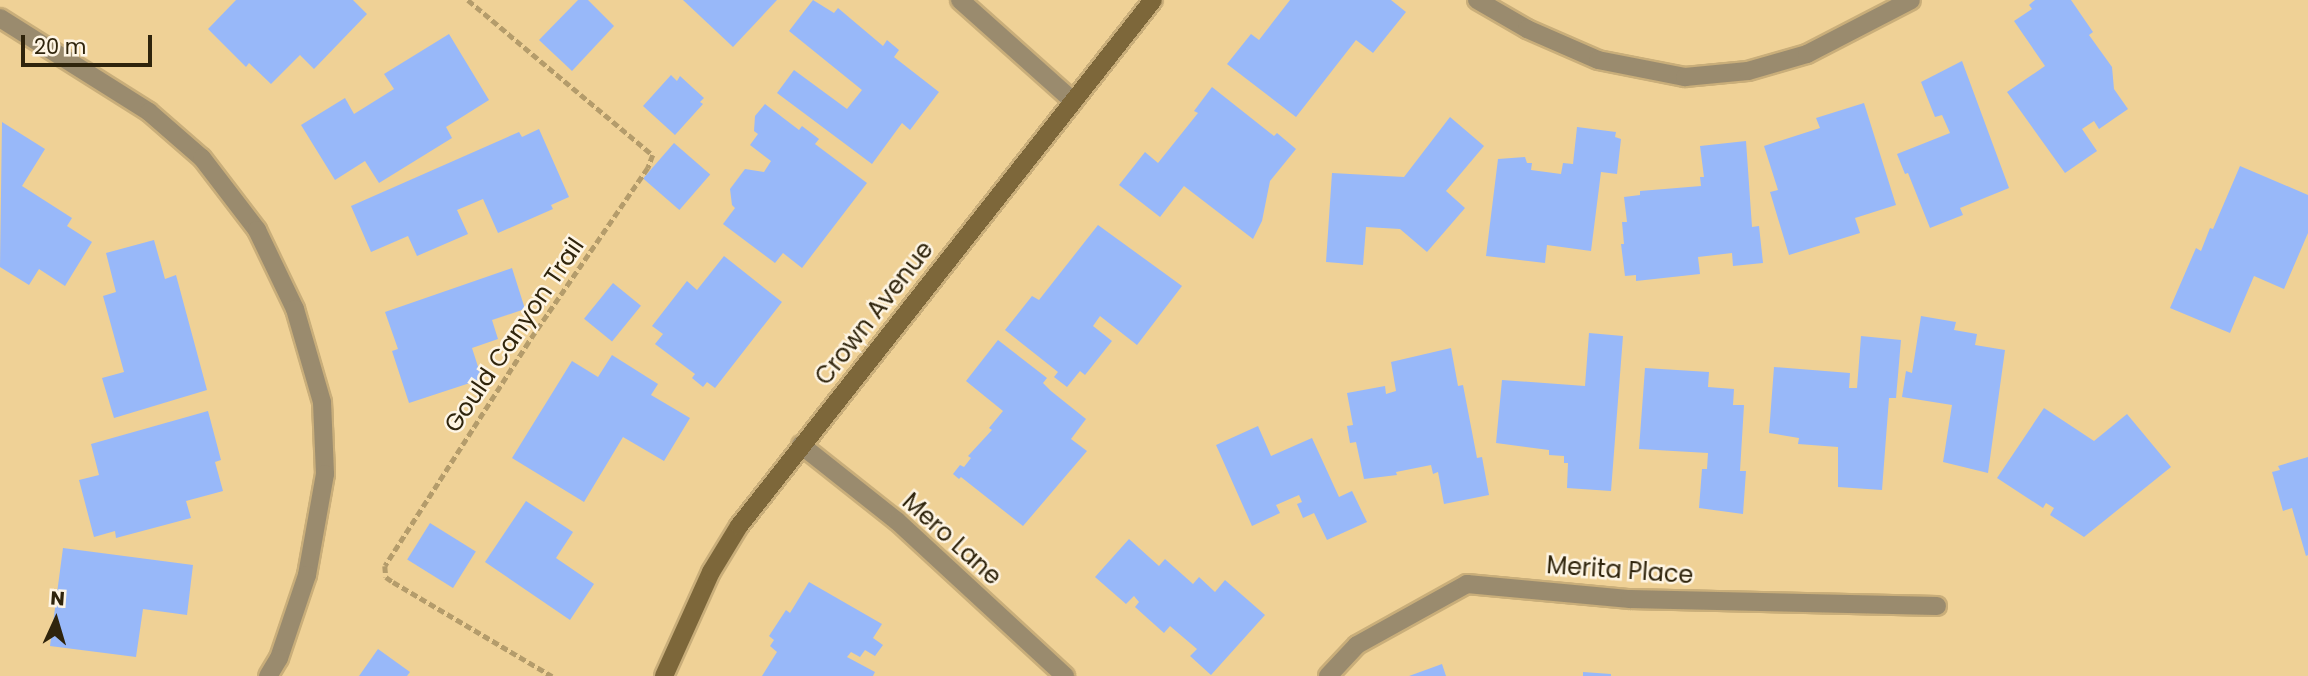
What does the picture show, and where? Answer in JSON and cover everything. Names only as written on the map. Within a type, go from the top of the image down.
[{"type":"street","points":[[960,0],[1073,101]]},
{"type":"street","name":"Crown Avenue","points":[[664,676],[710,572],[739,526],[1153,0]]},
{"type":"street","points":[[1477,0],[1527,29],[1598,60],[1685,76],[1748,71],[1807,54],[1911,0]]},
{"type":"street","points":[[0,18],[149,112],[202,158],[257,230],[295,309],[322,402],[326,474],[307,575],[279,658],[268,676]]},
{"type":"street","name":"Mero Lane","points":[[801,446],[897,521],[1065,676]]},
{"type":"street","name":"Merita Place","points":[[1328,676],[1357,645],[1468,583],[1630,598],[1937,606]]},
{"type":"path","name":"Gould Canyon Trail","points":[[468,0],[653,155],[648,168],[522,353],[385,566],[386,577],[393,582],[552,676]]},
{"type":"building","points":[[236,0],[353,0],[367,14],[314,69],[300,55],[271,84],[249,63],[246,67],[208,29]]},
{"type":"building","points":[[578,0],[588,0],[614,26],[572,71],[539,40]]},
{"type":"building","points":[[683,0],[777,0],[733,47]]},
{"type":"building","points":[[813,0],[834,13],[838,8],[883,46],[887,40],[899,50],[894,57],[939,92],[910,130],[902,123],[872,164],[777,93],[794,70],[847,109],[862,90],[789,31]]},
{"type":"building","points":[[1290,0],[1391,0],[1406,12],[1373,53],[1356,40],[1296,117],[1227,64],[1251,34],[1259,40]]},
{"type":"building","points":[[2035,0],[2071,0],[2093,32],[2089,35],[2112,67],[2114,89],[2128,109],[2099,129],[2094,121],[2082,129],[2097,151],[2065,173],[2007,92],[2045,66],[2014,21],[2032,9],[2029,5]]},
{"type":"building","points":[[449,34],[489,100],[446,127],[452,138],[379,183],[365,161],[335,180],[301,125],[345,98],[354,114],[394,89],[384,74]]},
{"type":"building","points":[[1962,61],[2009,188],[1960,208],[1963,215],[1930,228],[1908,173],[1905,174],[1897,154],[1950,133],[1942,115],[1935,117],[1921,82]]},
{"type":"building","points":[[671,75],[677,81],[680,76],[704,98],[700,102],[703,104],[675,135],[643,106]]},
{"type":"building","points":[[1212,87],[1274,136],[1277,133],[1296,149],[1270,181],[1262,221],[1253,239],[1184,186],[1160,217],[1119,185],[1145,152],[1158,163],[1198,113],[1194,111]]},
{"type":"building","points":[[1864,103],[1896,205],[1855,218],[1860,233],[1789,255],[1770,192],[1778,190],[1764,146],[1820,128],[1816,118]]},
{"type":"building","points":[[765,104],[799,130],[802,126],[819,139],[815,144],[867,183],[802,268],[783,253],[775,263],[723,224],[735,208],[732,205],[730,189],[745,169],[764,172],[771,161],[750,145],[758,134],[754,131],[755,116]]},
{"type":"building","points":[[1450,117],[1484,146],[1446,191],[1465,208],[1427,252],[1400,229],[1366,227],[1363,265],[1326,262],[1332,173],[1404,177]]},
{"type":"building","points":[[2,122],[45,149],[22,186],[72,218],[67,226],[92,242],[65,286],[39,269],[29,285],[0,267]]},
{"type":"building","points":[[1577,127],[1616,132],[1615,137],[1621,139],[1617,174],[1601,172],[1591,251],[1547,245],[1545,263],[1486,256],[1498,159],[1525,157],[1527,163],[1532,163],[1531,170],[1561,174],[1563,163],[1573,164]]},
{"type":"building","points":[[539,129],[569,197],[551,205],[553,209],[498,233],[483,199],[457,210],[468,234],[417,256],[408,236],[371,252],[351,206],[519,132],[522,137]]},
{"type":"building","points":[[1746,141],[1752,227],[1759,226],[1763,263],[1733,266],[1732,253],[1698,257],[1700,274],[1636,281],[1636,275],[1625,276],[1621,244],[1624,244],[1622,222],[1627,222],[1624,197],[1640,195],[1640,191],[1701,186],[1700,177],[1704,177],[1700,146]]},
{"type":"building","points":[[674,143],[710,174],[679,210],[643,178]]},
{"type":"building","points":[[2240,166],[2308,195],[2308,233],[2284,289],[2254,276],[2230,333],[2170,308],[2196,248],[2201,251],[2210,228],[2213,229]]},
{"type":"building","points":[[1098,225],[1182,286],[1137,345],[1100,316],[1093,326],[1112,341],[1085,375],[1080,371],[1067,387],[1054,377],[1058,372],[1005,330],[1032,296],[1039,300]]},
{"type":"building","points":[[154,240],[165,279],[176,275],[207,390],[114,418],[102,378],[124,372],[103,296],[116,292],[106,253]]},
{"type":"building","points":[[724,256],[782,302],[715,388],[707,382],[703,387],[692,378],[695,374],[655,344],[663,334],[652,326],[687,281],[697,290]]},
{"type":"building","points":[[512,268],[525,309],[492,320],[498,339],[472,348],[482,379],[409,403],[392,351],[398,349],[385,312]]},
{"type":"building","points":[[613,283],[641,306],[612,341],[584,319]]},
{"type":"building","points":[[1921,316],[1956,322],[1954,330],[1977,334],[1975,345],[2005,350],[1988,473],[1943,462],[1952,405],[1902,397],[1906,371],[1912,373]]},
{"type":"building","points":[[1589,333],[1623,336],[1611,491],[1567,488],[1568,463],[1564,463],[1564,456],[1549,455],[1549,450],[1496,443],[1502,380],[1585,386]]},
{"type":"building","points":[[1861,336],[1901,340],[1896,398],[1889,398],[1882,490],[1838,487],[1838,447],[1798,444],[1799,438],[1769,433],[1774,367],[1850,373],[1849,388],[1857,388]]},
{"type":"building","points":[[998,340],[1047,378],[1043,383],[1086,419],[1071,439],[1087,451],[1023,526],[961,477],[959,479],[953,474],[960,465],[964,467],[971,458],[968,456],[992,430],[989,428],[1003,411],[966,381]]},
{"type":"building","points":[[1451,348],[1458,386],[1463,385],[1477,458],[1482,457],[1489,495],[1444,504],[1438,472],[1433,474],[1431,465],[1396,472],[1397,475],[1364,479],[1356,442],[1350,443],[1347,426],[1353,425],[1347,393],[1385,386],[1386,394],[1396,391],[1391,362]]},
{"type":"building","points":[[612,355],[658,384],[651,395],[690,418],[664,461],[623,437],[584,502],[512,458],[572,361],[598,377]]},
{"type":"building","points":[[1645,368],[1709,372],[1708,387],[1734,389],[1733,405],[1744,405],[1740,471],[1746,471],[1743,514],[1699,508],[1702,469],[1707,469],[1708,453],[1639,449]]},
{"type":"building","points":[[2044,408],[2094,441],[2127,414],[2171,467],[2084,537],[2050,515],[2054,508],[2046,503],[2043,508],[1997,478]]},
{"type":"building","points":[[208,411],[221,460],[215,462],[223,491],[186,501],[191,518],[116,538],[115,531],[94,537],[79,480],[99,475],[91,444]]},
{"type":"building","points":[[1258,426],[1271,456],[1312,438],[1339,497],[1352,491],[1367,522],[1327,540],[1314,513],[1303,518],[1297,504],[1302,502],[1299,495],[1276,505],[1280,513],[1252,526],[1216,445]]},
{"type":"building","points":[[2308,457],[2306,556],[2292,508],[2283,511],[2272,472],[2280,470],[2278,466]]},
{"type":"building","points":[[526,501],[573,532],[556,558],[594,584],[570,620],[485,562]]},
{"type":"building","points":[[430,523],[476,552],[453,588],[407,559]]},
{"type":"building","points":[[1129,539],[1159,566],[1165,559],[1193,584],[1199,577],[1215,592],[1225,580],[1265,615],[1211,675],[1190,656],[1197,649],[1170,626],[1164,633],[1135,607],[1139,602],[1134,596],[1126,604],[1095,577]]},
{"type":"building","points":[[63,548],[193,565],[187,615],[143,609],[136,657],[50,646]]},
{"type":"building","points":[[809,582],[882,624],[873,638],[883,645],[875,656],[865,650],[860,657],[851,652],[847,657],[875,672],[873,676],[762,676],[777,652],[770,646],[774,640],[769,636],[786,610],[790,613]]},
{"type":"building","points":[[378,649],[410,672],[407,676],[359,676]]},
{"type":"building","points":[[1442,664],[1446,676],[1409,676]]},
{"type":"building","points":[[1583,672],[1611,674],[1611,676],[1583,676]]}]
